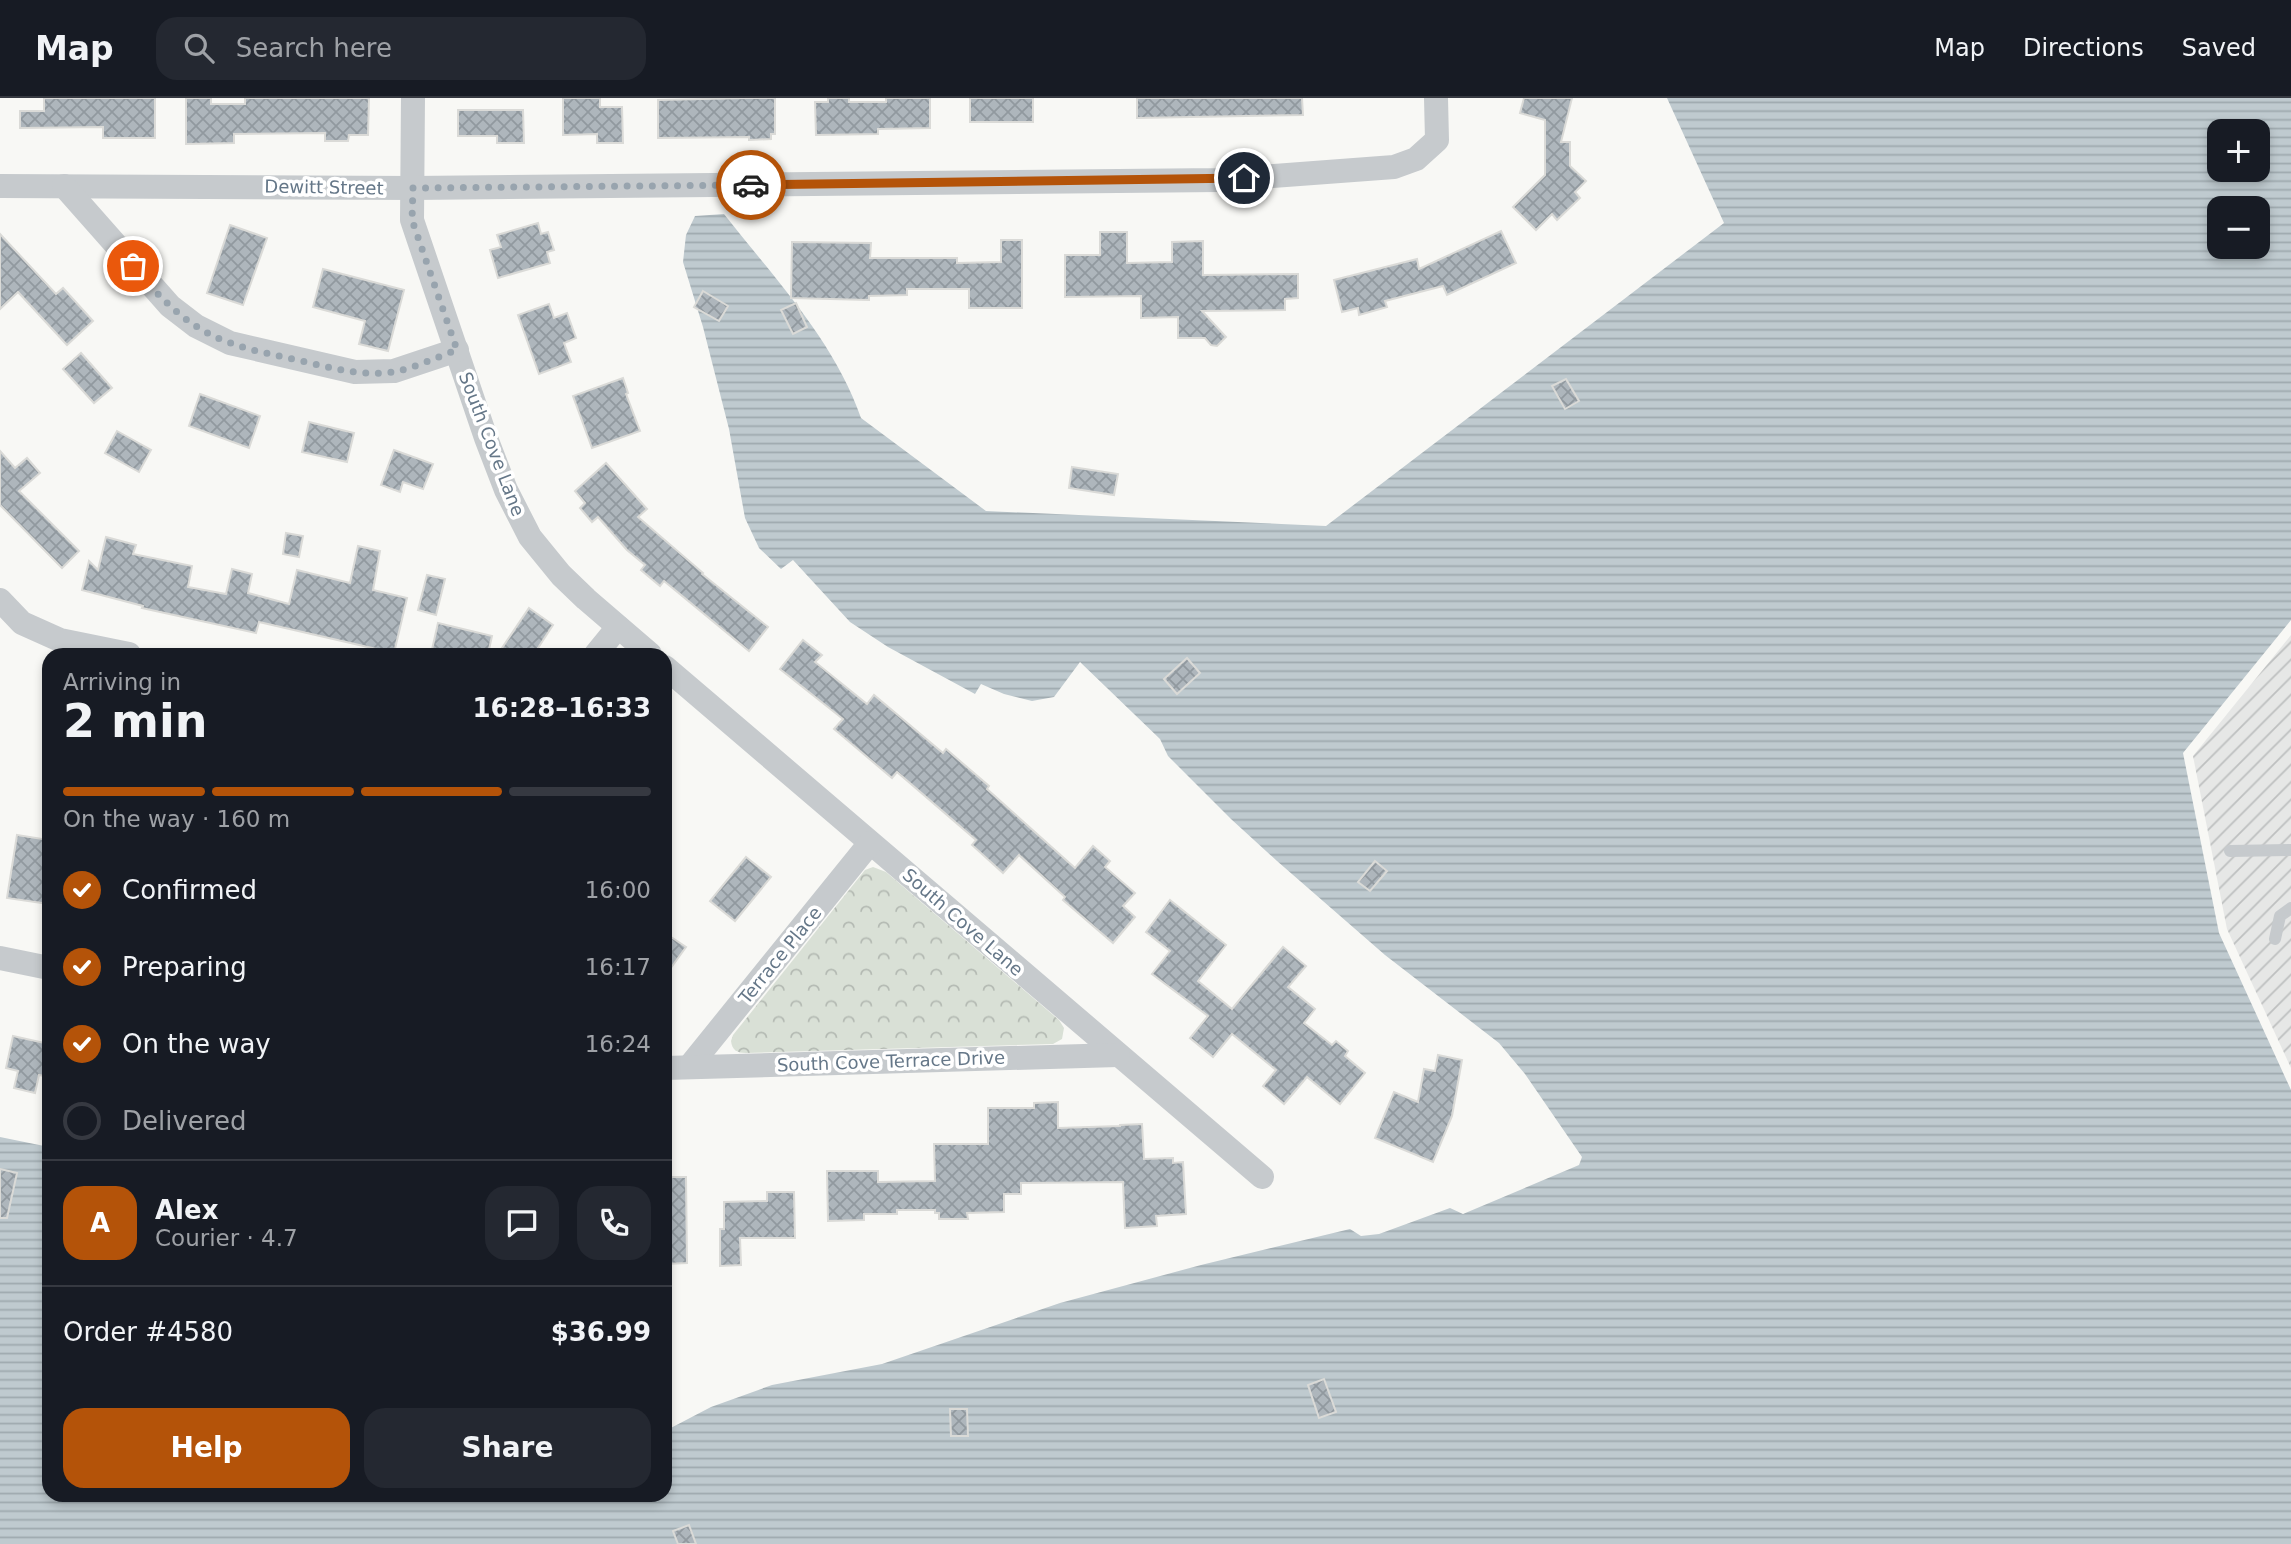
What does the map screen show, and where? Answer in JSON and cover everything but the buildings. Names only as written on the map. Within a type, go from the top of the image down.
[{"type":"street","name":"South Cove Lane","points":[[414,98],[412,220],[495,462],[524,527],[567,581],[643,648]]},
{"type":"street","name":"Dewitt Street","points":[[0,186],[413,188],[1220,180],[1394,167],[1416,159],[1437,140],[1436,98]]},
{"type":"street","points":[[64,186],[170,306],[187,320],[220,339],[289,358],[368,373],[399,370],[457,350]]},
{"type":"street","points":[[0,600],[22,623],[60,640],[99,648]]},
{"type":"street","points":[[601,648],[618,627]]},
{"type":"street","name":"South Cove Lane","points":[[672,673],[1262,1177]]},
{"type":"street","name":"Terrace Place","points":[[677,1068],[870,843]]},
{"type":"street","points":[[0,958],[42,967]]},
{"type":"street","name":"South Cove Terrace Drive","points":[[677,1068],[1118,1055]]},
{"type":"lane","points":[[2230,851],[2291,850]]},
{"type":"lane","points":[[2275,939],[2280,916],[2291,908]]},
{"type":"shaded area","points":[[1667,98],[2291,98],[2291,620],[2183,753],[2219,933],[2291,1090],[2291,1544],[0,1544],[0,1137],[42,1146],[42,1502],[672,1502],[672,1427],[711,1407],[772,1385],[882,1364],[1060,1303],[1201,1265],[1350,1229],[1361,1236],[1379,1234],[1450,1208],[1463,1214],[1579,1165],[1582,1157],[1525,1074],[1499,1043],[1385,955],[1277,861],[1168,756],[1160,739],[1080,662],[1054,697],[1032,701],[1004,694],[981,684],[975,694],[888,647],[850,622],[793,560],[781,569],[759,548],[745,518],[729,429],[683,262],[686,235],[695,216],[724,214],[819,336],[849,389],[861,418],[986,511],[1326,526],[1724,223]]},
{"type":"shaded area","points":[[2291,635],[2291,1068],[2227,929],[2193,756]]},
{"type":"green space","points":[[873,867],[886,872],[1059,1020],[1064,1028],[1062,1039],[1053,1044],[746,1053],[732,1047],[733,1035],[865,870]]},
{"type":"way so far","points":[[133,266],[177,312],[208,334],[243,347],[342,370],[387,373],[457,350],[412,220],[413,188],[751,185]]},
{"type":"route","points":[[751,185],[1244,178]]}]
